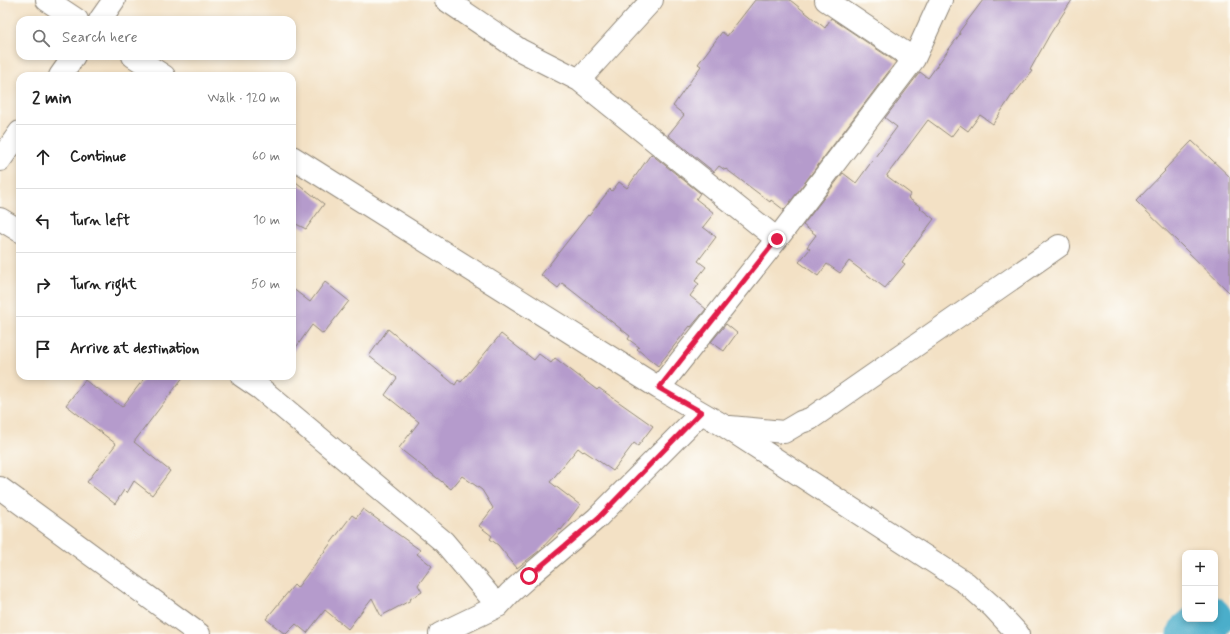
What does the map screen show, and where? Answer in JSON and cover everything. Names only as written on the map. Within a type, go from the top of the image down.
[{"type":"street","points":[[47,0],[71,16]]},
{"type":"street","points":[[103,16],[114,0]]},
{"type":"street","points":[[446,0],[520,50],[579,80],[777,239]]},
{"type":"street","points":[[579,80],[652,0]]},
{"type":"street","points":[[826,0],[914,59]]},
{"type":"street","points":[[659,388],[777,239],[914,59],[941,0]]},
{"type":"street","points":[[63,72],[71,60]]},
{"type":"street","points":[[139,60],[158,72]]},
{"type":"street","points":[[0,160],[16,138]]},
{"type":"street","points":[[296,160],[659,388],[726,426],[966,583],[993,607],[1018,634]]},
{"type":"street","points":[[0,219],[16,229]]},
{"type":"street","points":[[726,426],[784,432],[800,422],[810,419],[1059,246]]},
{"type":"street","points":[[247,380],[444,542],[498,606]]},
{"type":"street","points":[[440,634],[498,606],[529,576],[598,518],[701,412]]},
{"type":"street","points":[[0,488],[199,634]]},
{"type":"building","points":[[755,0],[790,0],[825,28],[831,18],[896,62],[784,210],[771,200],[770,202],[726,169],[725,170],[719,166],[714,172],[668,135],[684,115],[673,106],[701,66],[698,64],[722,32],[727,36]]},
{"type":"building","points":[[983,0],[1072,0],[1050,34],[1030,70],[1032,71],[1013,96],[1012,95],[993,124],[980,115],[968,131],[960,125],[951,137],[928,120],[887,175],[911,194],[908,198],[934,219],[902,262],[905,264],[885,288],[849,261],[840,273],[827,264],[818,276],[799,262],[810,249],[807,247],[816,235],[803,225],[843,173],[856,183],[897,127],[885,118],[920,72],[928,78]]},
{"type":"building","points":[[1192,141],[1230,177],[1230,293],[1136,201]]},
{"type":"building","points":[[651,154],[700,193],[696,199],[714,213],[703,227],[716,237],[698,261],[706,267],[695,281],[699,284],[690,296],[706,309],[691,327],[690,326],[658,366],[637,349],[639,347],[628,339],[630,336],[562,283],[558,288],[541,275],[610,189],[612,191],[619,182],[627,188]]},
{"type":"building","points":[[296,182],[324,204],[306,229],[296,224]]},
{"type":"building","points":[[325,282],[349,301],[323,334],[312,325],[296,347],[296,291],[310,302]]},
{"type":"building","points":[[726,324],[737,333],[724,351],[711,342]]},
{"type":"building","points":[[388,329],[455,385],[458,380],[461,382],[501,334],[534,360],[539,354],[551,363],[555,358],[597,390],[599,388],[653,426],[638,446],[634,443],[613,471],[578,448],[550,482],[580,505],[561,530],[560,529],[539,551],[517,568],[498,545],[490,539],[492,536],[479,526],[493,508],[482,490],[462,476],[451,489],[399,448],[419,422],[385,395],[397,378],[369,356]]},
{"type":"building","points":[[85,380],[122,407],[143,380],[181,380],[134,442],[170,471],[152,495],[134,481],[127,493],[124,490],[115,504],[87,482],[116,444],[66,405]]},
{"type":"building","points":[[363,509],[420,550],[417,554],[432,566],[418,585],[422,592],[410,599],[411,600],[381,616],[372,598],[348,629],[325,610],[307,633],[296,624],[285,634],[266,619],[294,585],[297,588],[352,515],[356,518]]},
{"type":"waterway","points":[[1191,634],[1205,622]]},
{"type":"route","points":[[529,576],[598,518],[701,412],[659,388],[777,239]]}]
